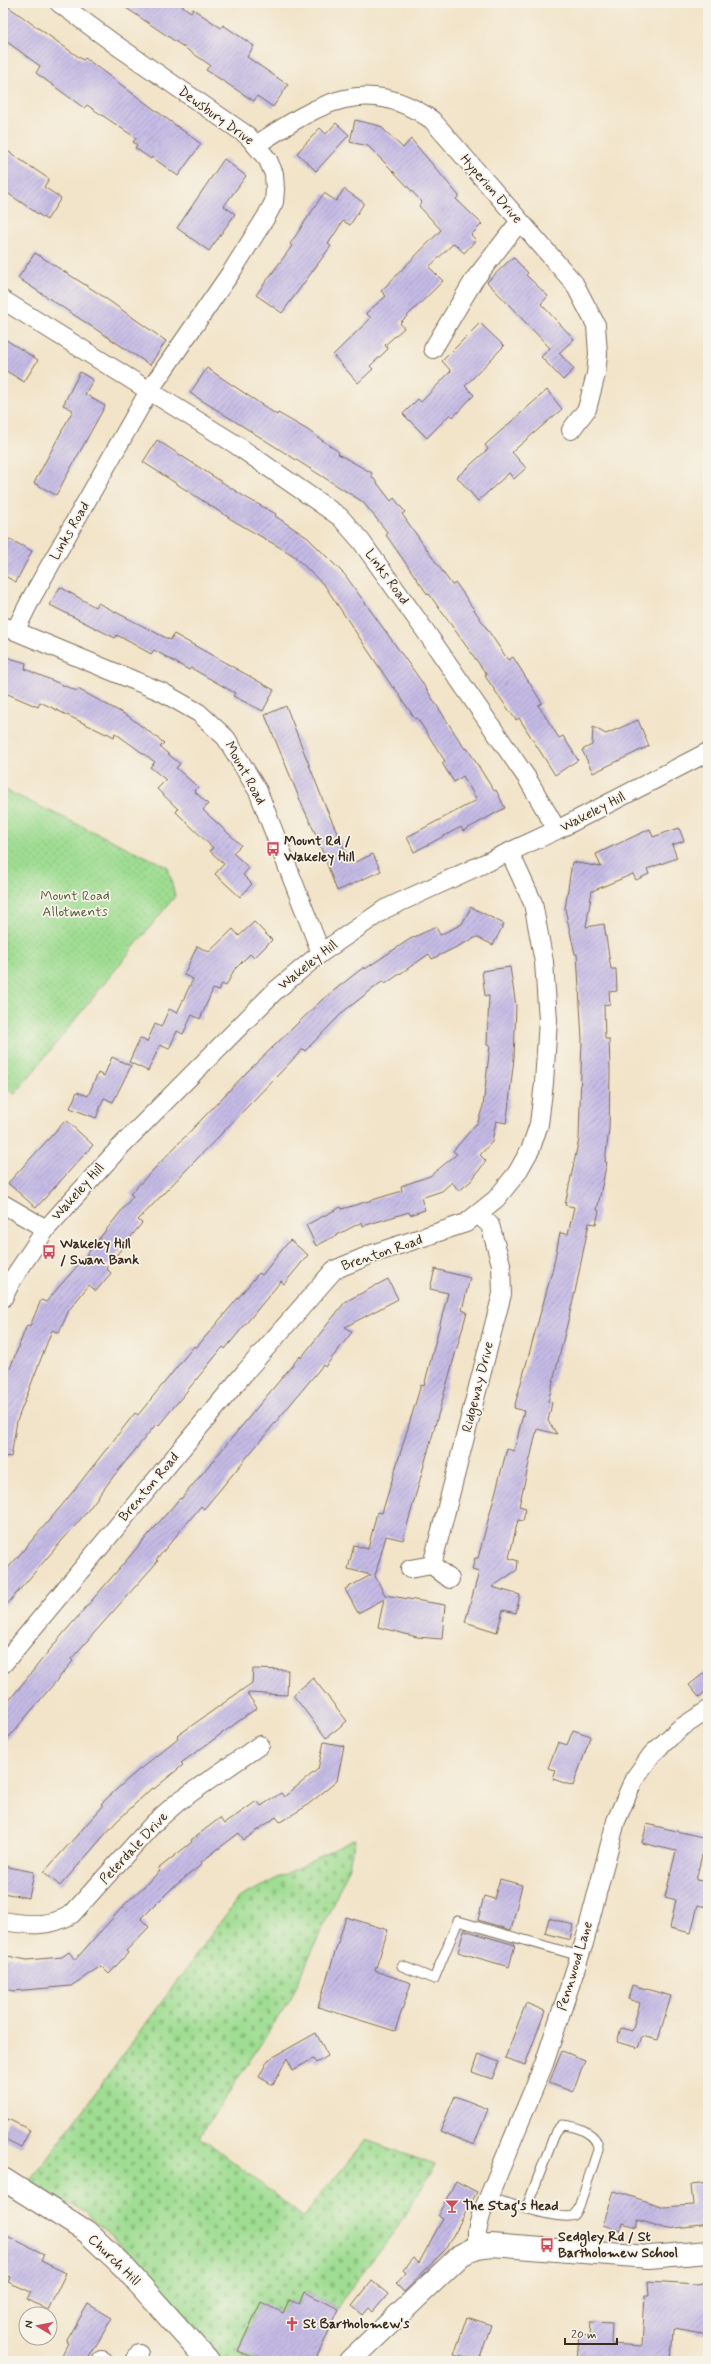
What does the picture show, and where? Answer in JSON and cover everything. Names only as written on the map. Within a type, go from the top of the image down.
[{"type":"street","name":"Dewsbury Drive","points":[[59,3],[116,46],[248,136],[268,160],[274,174],[274,202],[232,271],[149,391]]},
{"type":"street","name":"Hyperion Drive","points":[[256,145],[300,116],[322,105],[342,99],[370,97],[391,100],[414,108],[432,120],[574,283],[596,325],[598,354],[596,374],[587,409],[571,430]]},
{"type":"street","points":[[433,349],[474,280],[520,222]]},
{"type":"street","name":"Links Road","points":[[3,300],[235,444],[340,517],[361,541],[426,632],[527,778],[557,830]]},
{"type":"street","name":"Links Road","points":[[9,628],[32,597],[149,391]]},
{"type":"street","name":"Mount Road","points":[[9,628],[162,692],[199,713],[226,738],[258,791],[321,952]]},
{"type":"street","name":"Wakeley Hill","points":[[3,1298],[12,1280],[46,1229],[122,1144],[274,991],[321,952],[385,909],[510,853],[708,752]]},
{"type":"street","name":"Brenton Road","points":[[3,1664],[246,1371],[334,1270],[372,1254],[457,1228],[478,1214],[496,1199],[517,1173],[531,1148],[539,1124],[544,1083],[548,1020],[544,962],[533,903],[510,853]]},
{"type":"street","points":[[3,1204],[46,1229]]},
{"type":"street","name":"Ridgeway Drive","points":[[432,1565],[502,1294],[502,1264],[490,1225],[478,1214]]},
{"type":"street","points":[[410,1569],[432,1565],[450,1579]]},
{"type":"street","name":"Pennwood Lane","points":[[477,2247],[477,2231],[488,2198],[544,2064],[580,1956],[616,1821],[634,1779],[652,1754],[679,1729],[708,1710]]},
{"type":"street","name":"Peterdale Drive","points":[[3,1921],[31,1926],[59,1922],[72,1914],[159,1819],[179,1801],[260,1745]]},
{"type":"street","name":"Church Hill","points":[[3,2179],[87,2232],[123,2266],[208,2361]]},
{"type":"street","points":[[350,2361],[461,2255],[477,2247],[491,2245],[649,2257],[708,2252]]},
{"type":"lane","points":[[402,1966],[434,1979],[458,1921],[580,1956]]},
{"type":"lane","points":[[488,2198],[526,2209],[569,2217],[574,2215],[579,2207],[598,2150],[598,2143],[595,2138],[568,2126],[562,2126],[556,2131],[526,2209]]},
{"type":"green space","name":"Mount Road Allotments","points":[[3,789],[168,867],[175,896],[15,1094],[3,1087]]},
{"type":"green space","points":[[355,1839],[348,1870],[291,1998],[200,2136],[303,2217],[366,2140],[435,2165],[391,2237],[343,2299],[339,2309],[305,2292],[299,2304],[289,2300],[283,2313],[261,2303],[238,2351],[260,2361],[222,2361],[189,2318],[123,2247],[85,2212],[30,2182],[238,1898]]},
{"type":"building","points":[[3,3],[83,60],[85,58],[201,144],[178,176],[152,157],[151,159],[135,148],[137,145],[133,142],[136,138],[87,105],[84,108],[36,73],[40,66],[3,39]]},
{"type":"building","points":[[119,3],[178,3],[191,12],[193,9],[221,28],[223,25],[254,46],[247,57],[288,85],[273,107],[257,96],[254,101],[206,70],[210,65]]},
{"type":"building","points":[[355,120],[380,126],[403,148],[411,139],[459,196],[456,199],[482,224],[471,235],[476,240],[464,253],[454,243],[429,267],[443,281],[400,323],[404,328],[385,345],[388,349],[370,366],[373,369],[358,383],[333,355],[371,318],[366,313],[386,296],[381,291],[441,230],[419,206],[422,202],[368,146],[350,142]]},
{"type":"building","points":[[336,123],[349,135],[316,171],[297,153],[320,128],[326,134]]},
{"type":"building","points":[[3,148],[49,179],[44,187],[61,198],[47,220],[3,190]]},
{"type":"building","points":[[224,159],[246,176],[224,206],[235,214],[209,251],[177,228]]},
{"type":"building","points":[[344,189],[364,203],[350,225],[343,221],[328,244],[331,246],[282,313],[256,295],[292,246],[290,244],[324,193],[336,201]]},
{"type":"building","points":[[35,253],[98,293],[166,341],[150,365],[18,278]]},
{"type":"building","points":[[513,257],[528,273],[526,275],[548,296],[541,304],[574,339],[559,353],[574,369],[563,380],[541,357],[550,348],[487,282]]},
{"type":"building","points":[[480,323],[504,346],[465,386],[474,395],[453,417],[450,414],[427,438],[403,414],[418,399],[421,402],[451,371],[442,361]]},
{"type":"building","points":[[3,338],[38,360],[24,382],[3,369]]},
{"type":"building","points":[[207,368],[277,415],[278,413],[306,429],[339,452],[338,454],[372,473],[371,475],[391,501],[394,498],[405,512],[402,514],[452,585],[456,583],[508,660],[513,657],[542,703],[538,705],[559,738],[563,736],[578,760],[555,775],[519,718],[516,720],[485,676],[487,675],[386,535],[388,533],[363,502],[190,393]]},
{"type":"building","points":[[80,372],[93,380],[85,394],[105,406],[56,495],[34,483],[73,410],[63,405]]},
{"type":"building","points":[[547,390],[562,409],[512,452],[526,468],[514,479],[509,473],[478,501],[457,477],[488,449],[485,445]]},
{"type":"building","points":[[157,440],[245,497],[276,514],[275,516],[308,538],[345,575],[419,678],[465,749],[467,748],[494,791],[496,790],[505,808],[463,831],[461,827],[414,852],[407,837],[477,800],[463,776],[454,782],[442,763],[445,761],[417,718],[415,719],[394,687],[393,688],[325,586],[293,555],[234,521],[143,462]]},
{"type":"building","points":[[3,536],[32,551],[16,582],[3,575]]},
{"type":"building","points":[[60,587],[95,607],[98,603],[170,640],[174,634],[274,690],[263,711],[233,696],[235,693],[191,668],[189,670],[154,650],[151,654],[117,635],[115,638],[50,605]]},
{"type":"building","points":[[3,656],[26,663],[25,669],[77,691],[78,689],[128,716],[164,743],[160,747],[180,764],[176,768],[198,787],[194,791],[208,804],[203,810],[241,845],[233,853],[249,868],[243,875],[252,884],[240,897],[215,874],[224,864],[210,851],[213,848],[176,812],[178,809],[157,789],[166,780],[150,767],[155,762],[115,733],[114,737],[40,702],[38,707],[3,692]]},
{"type":"building","points":[[286,706],[324,803],[351,864],[373,854],[381,871],[337,891],[317,837],[265,715]]},
{"type":"building","points":[[638,720],[649,746],[593,773],[582,750],[592,745],[593,727],[606,734]]},
{"type":"building","points":[[679,828],[684,841],[672,845],[677,858],[647,869],[649,874],[636,880],[633,874],[592,891],[586,927],[604,924],[611,969],[616,969],[617,991],[609,992],[610,1004],[604,1005],[605,1039],[609,1039],[610,1070],[609,1129],[605,1162],[607,1162],[597,1210],[599,1211],[596,1224],[589,1223],[575,1292],[548,1402],[552,1403],[548,1421],[557,1434],[537,1429],[519,1506],[526,1508],[523,1521],[518,1520],[509,1558],[518,1561],[517,1570],[492,1587],[520,1595],[516,1613],[503,1610],[497,1632],[465,1622],[479,1572],[472,1570],[475,1558],[478,1558],[507,1449],[514,1451],[524,1411],[514,1408],[553,1268],[560,1233],[568,1234],[574,1207],[565,1205],[579,1139],[582,1039],[577,954],[575,954],[565,909],[572,862],[601,867],[596,854],[650,829],[653,837]]},
{"type":"building","points":[[471,907],[504,924],[493,945],[477,937],[432,959],[429,954],[385,984],[383,981],[344,1011],[305,1051],[303,1049],[138,1220],[142,1223],[106,1268],[111,1273],[96,1291],[89,1285],[69,1310],[59,1333],[52,1330],[17,1421],[11,1457],[3,1456],[3,1386],[27,1325],[30,1326],[41,1300],[46,1302],[84,1258],[133,1196],[130,1194],[248,1071],[323,999],[364,967],[365,969],[410,939],[436,927],[440,935],[462,924]]},
{"type":"building","points":[[254,922],[272,940],[254,958],[250,954],[234,970],[226,986],[222,984],[218,991],[213,989],[200,1019],[192,1015],[183,1034],[177,1031],[169,1049],[160,1045],[148,1071],[129,1062],[140,1038],[147,1042],[155,1024],[161,1027],[169,1009],[177,1013],[193,979],[184,975],[197,946],[209,952],[233,929],[239,936]]},
{"type":"building","points":[[510,967],[516,1006],[514,1058],[508,1110],[506,1123],[496,1121],[492,1142],[480,1155],[486,1161],[471,1181],[459,1191],[452,1182],[442,1191],[421,1198],[425,1210],[410,1215],[409,1212],[363,1226],[362,1222],[316,1246],[306,1225],[341,1207],[342,1209],[402,1191],[401,1186],[430,1176],[457,1154],[453,1151],[478,1122],[483,1106],[490,1046],[487,1045],[489,996],[485,996],[482,971]]},
{"type":"building","points":[[112,1057],[131,1066],[113,1102],[104,1098],[96,1118],[70,1108],[77,1092],[88,1096],[98,1073],[104,1076]]},
{"type":"building","points":[[66,1120],[93,1145],[36,1208],[8,1183]]},
{"type":"building","points":[[290,1240],[308,1255],[284,1284],[281,1281],[225,1349],[223,1347],[159,1425],[157,1423],[85,1514],[3,1609],[3,1574],[63,1504],[135,1413],[138,1415],[194,1346],[196,1348],[259,1273],[262,1275]]},
{"type":"building","points":[[435,1269],[470,1278],[462,1310],[467,1312],[403,1540],[386,1536],[375,1576],[385,1595],[445,1605],[442,1639],[417,1637],[378,1627],[384,1599],[358,1613],[345,1589],[371,1575],[348,1569],[354,1545],[368,1549],[377,1512],[382,1513],[421,1385],[424,1386],[448,1293],[430,1289]]},
{"type":"building","points":[[388,1279],[398,1299],[345,1327],[352,1332],[325,1367],[323,1365],[204,1509],[201,1506],[156,1560],[158,1561],[71,1659],[73,1661],[3,1744],[3,1708],[56,1642],[180,1498],[181,1499],[300,1356],[301,1358],[345,1302]]},
{"type":"building","points":[[253,1669],[288,1670],[287,1695],[247,1693],[257,1708],[181,1763],[183,1765],[154,1789],[152,1788],[116,1822],[60,1886],[44,1872],[103,1806],[101,1804],[129,1778],[178,1738],[177,1736],[252,1683]]},
{"type":"building","points":[[708,1670],[708,1690],[699,1697],[689,1685]]},
{"type":"building","points":[[313,1678],[347,1721],[326,1738],[293,1695]]},
{"type":"building","points":[[573,1730],[591,1736],[573,1786],[553,1779],[556,1771],[548,1768],[558,1742],[567,1745]]},
{"type":"building","points":[[324,1742],[344,1746],[337,1781],[305,1807],[280,1822],[276,1817],[244,1840],[239,1833],[201,1862],[202,1864],[170,1890],[141,1919],[149,1927],[126,1951],[128,1953],[109,1974],[101,1966],[71,1986],[13,1991],[3,1988],[3,1955],[27,1960],[62,1957],[69,1952],[75,1960],[127,1902],[160,1871],[158,1869],[192,1842],[191,1840],[220,1818],[224,1824],[257,1801],[261,1806],[281,1793],[284,1797],[318,1769]]},
{"type":"building","points":[[647,1824],[706,1838],[696,1880],[708,1882],[708,1907],[698,1905],[691,1933],[670,1928],[676,1900],[665,1897],[676,1851],[642,1843]]},
{"type":"building","points":[[3,1866],[34,1872],[29,1898],[3,1893]]},
{"type":"building","points":[[500,1879],[522,1885],[511,1930],[478,1920],[484,1896],[494,1899]]},
{"type":"building","points":[[346,1917],[388,1930],[375,1971],[411,1983],[395,2031],[318,2007]]},
{"type":"building","points":[[549,1918],[573,1925],[570,1940],[545,1933]]},
{"type":"building","points":[[464,1930],[515,1945],[509,1967],[458,1952]]},
{"type":"building","points":[[632,1985],[671,1996],[658,2040],[642,2036],[638,2048],[617,2042],[621,2028],[632,2031],[640,2003],[628,1999]]},
{"type":"building","points":[[526,2003],[545,2011],[525,2065],[505,2058]]},
{"type":"building","points":[[316,2033],[328,2056],[316,2063],[313,2059],[293,2070],[287,2058],[273,2085],[259,2077],[268,2060]]},
{"type":"building","points":[[562,2051],[585,2060],[573,2092],[549,2083]]},
{"type":"building","points":[[478,2054],[499,2062],[492,2079],[472,2072]]},
{"type":"building","points":[[455,2096],[488,2109],[474,2145],[440,2131]]},
{"type":"building","points":[[8,2119],[30,2130],[21,2147],[3,2138],[3,2130]]},
{"type":"building","points":[[456,2181],[477,2192],[445,2250],[404,2292],[396,2284],[406,2273],[403,2270],[413,2258],[419,2263],[443,2218],[438,2215]]},
{"type":"building","points":[[708,2183],[708,2224],[668,2229],[638,2220],[636,2227],[622,2223],[620,2231],[603,2225],[614,2191],[664,2207],[693,2205],[691,2185]]},
{"type":"building","points":[[3,2234],[44,2254],[41,2261],[66,2273],[50,2306],[40,2306],[27,2299],[31,2292],[8,2282],[10,2277],[5,2275],[3,2277]]},
{"type":"building","points":[[372,2281],[388,2294],[373,2312],[369,2308],[363,2315],[352,2306]]},
{"type":"building","points":[[648,2281],[697,2284],[708,2282],[708,2335],[673,2329],[671,2361],[577,2361],[579,2335],[590,2336],[591,2322],[612,2323],[611,2344],[642,2346],[645,2296],[649,2296]]},
{"type":"building","name":"St Bartholomew's","points":[[304,2292],[339,2309],[315,2361],[260,2361],[238,2351],[261,2302],[283,2313],[289,2300],[299,2304]]},
{"type":"building","points":[[88,2304],[112,2318],[87,2361],[59,2361],[68,2343],[66,2342]]},
{"type":"building","points":[[467,2317],[491,2325],[479,2361],[454,2355]]},
{"type":"place","name":"Mount Rd / Wakeley Hill","points":[[273,849]]},
{"type":"place","name":"Wakeley Hill / Swan Bank","points":[[49,1252]]},
{"type":"place","name":"The Stag's Head","points":[[452,2206]]},
{"type":"place","name":"Sedgley Rd / St Bartholomew School","points":[[547,2245]]},
{"type":"place","name":"St Bartholomew's","points":[[292,2324]]}]
